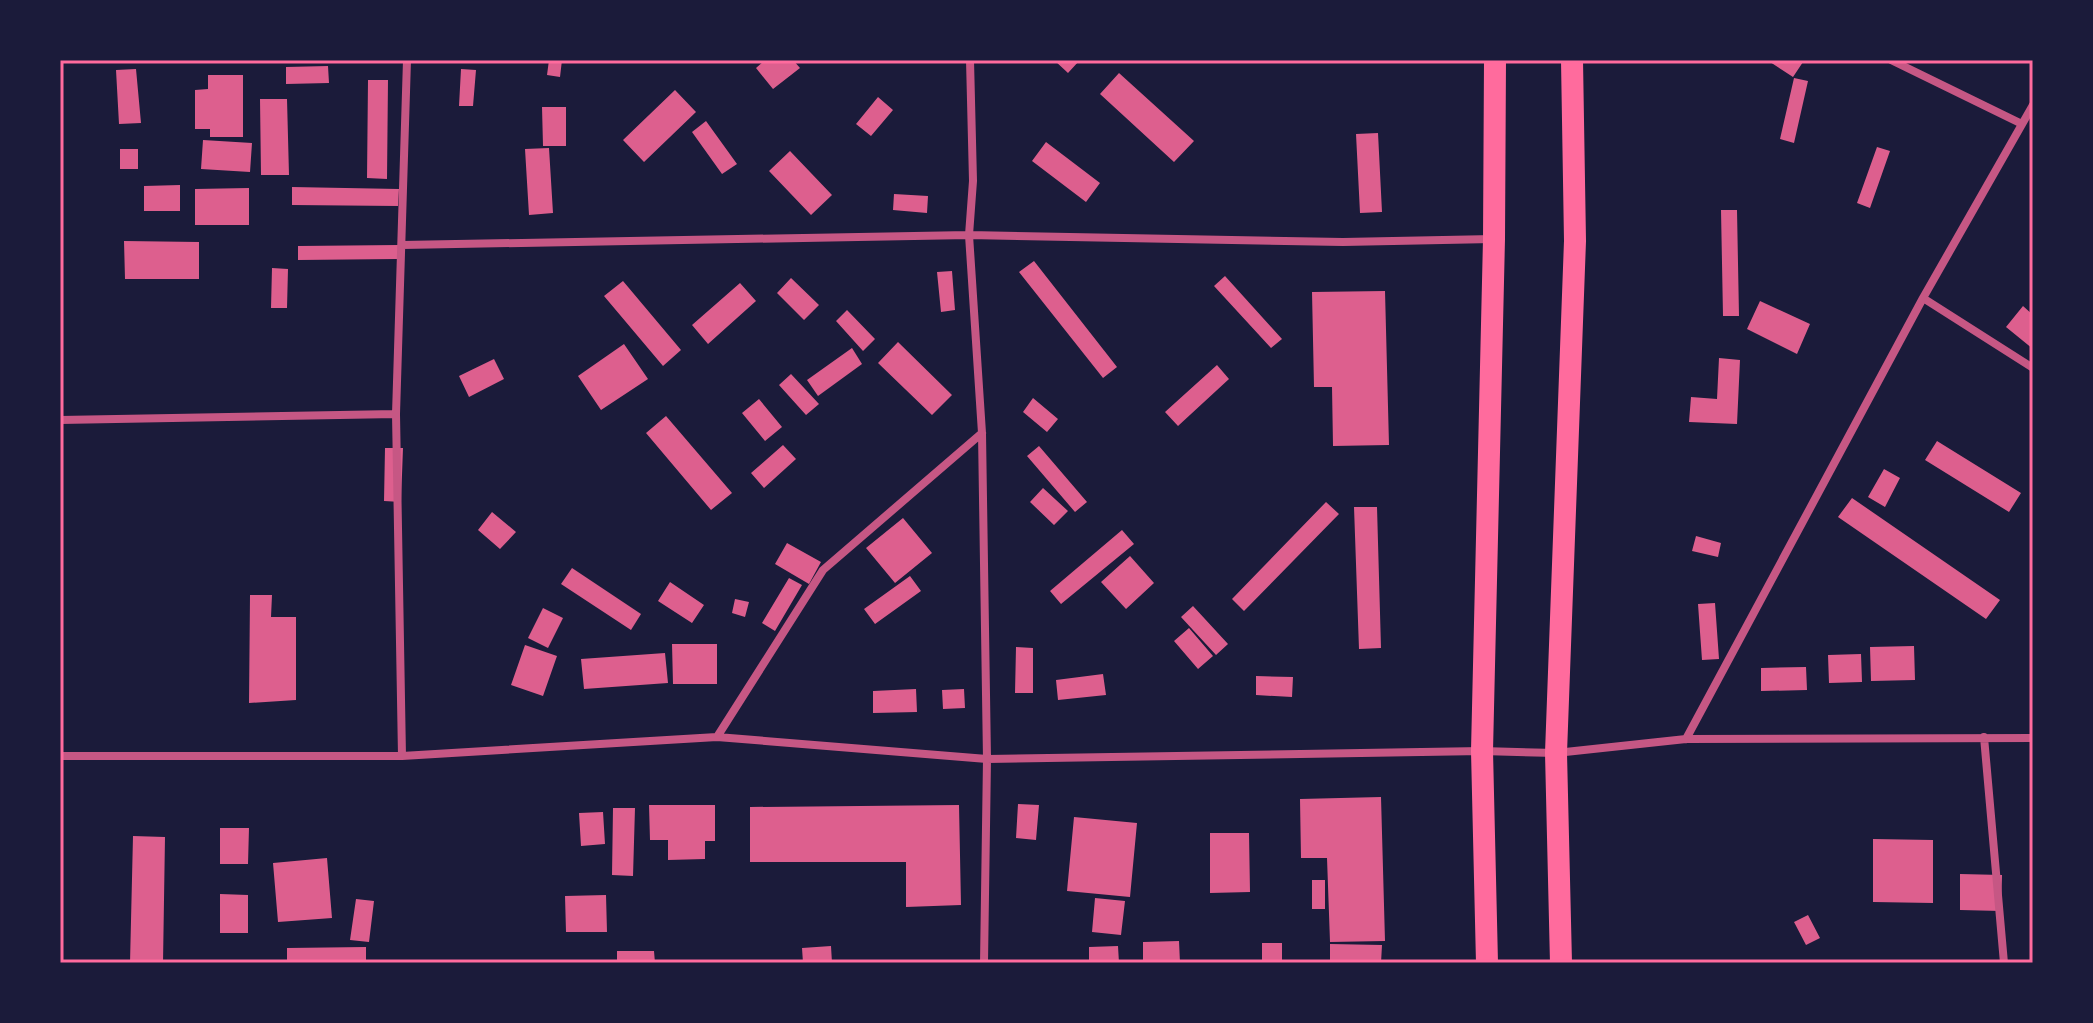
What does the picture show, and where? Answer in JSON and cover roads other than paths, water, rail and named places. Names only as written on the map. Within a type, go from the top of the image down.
[{"type":"highway","points":[[1487,963],[1482,751],[1495,60]]},
{"type":"highway","points":[[1561,963],[1556,753],[1575,241],[1572,60]]},
{"type":"street","points":[[402,756],[396,414],[407,60]]},
{"type":"street","points":[[970,60],[973,181],[969,235],[982,433],[987,759],[984,963]]},
{"type":"street","points":[[1891,60],[2022,124]]},
{"type":"street","points":[[1686,739],[1923,298],[2033,105]]},
{"type":"street","points":[[402,245],[969,235],[1343,242],[1494,239]]},
{"type":"street","points":[[1923,298],[2033,368]]},
{"type":"street","points":[[60,420],[396,414]]},
{"type":"street","points":[[717,737],[823,570],[982,433]]},
{"type":"street","points":[[60,756],[402,756],[717,737],[987,759],[1482,751],[1556,753],[1686,739],[2033,738]]},
{"type":"street","points":[[1984,737],[2004,963]]}]
